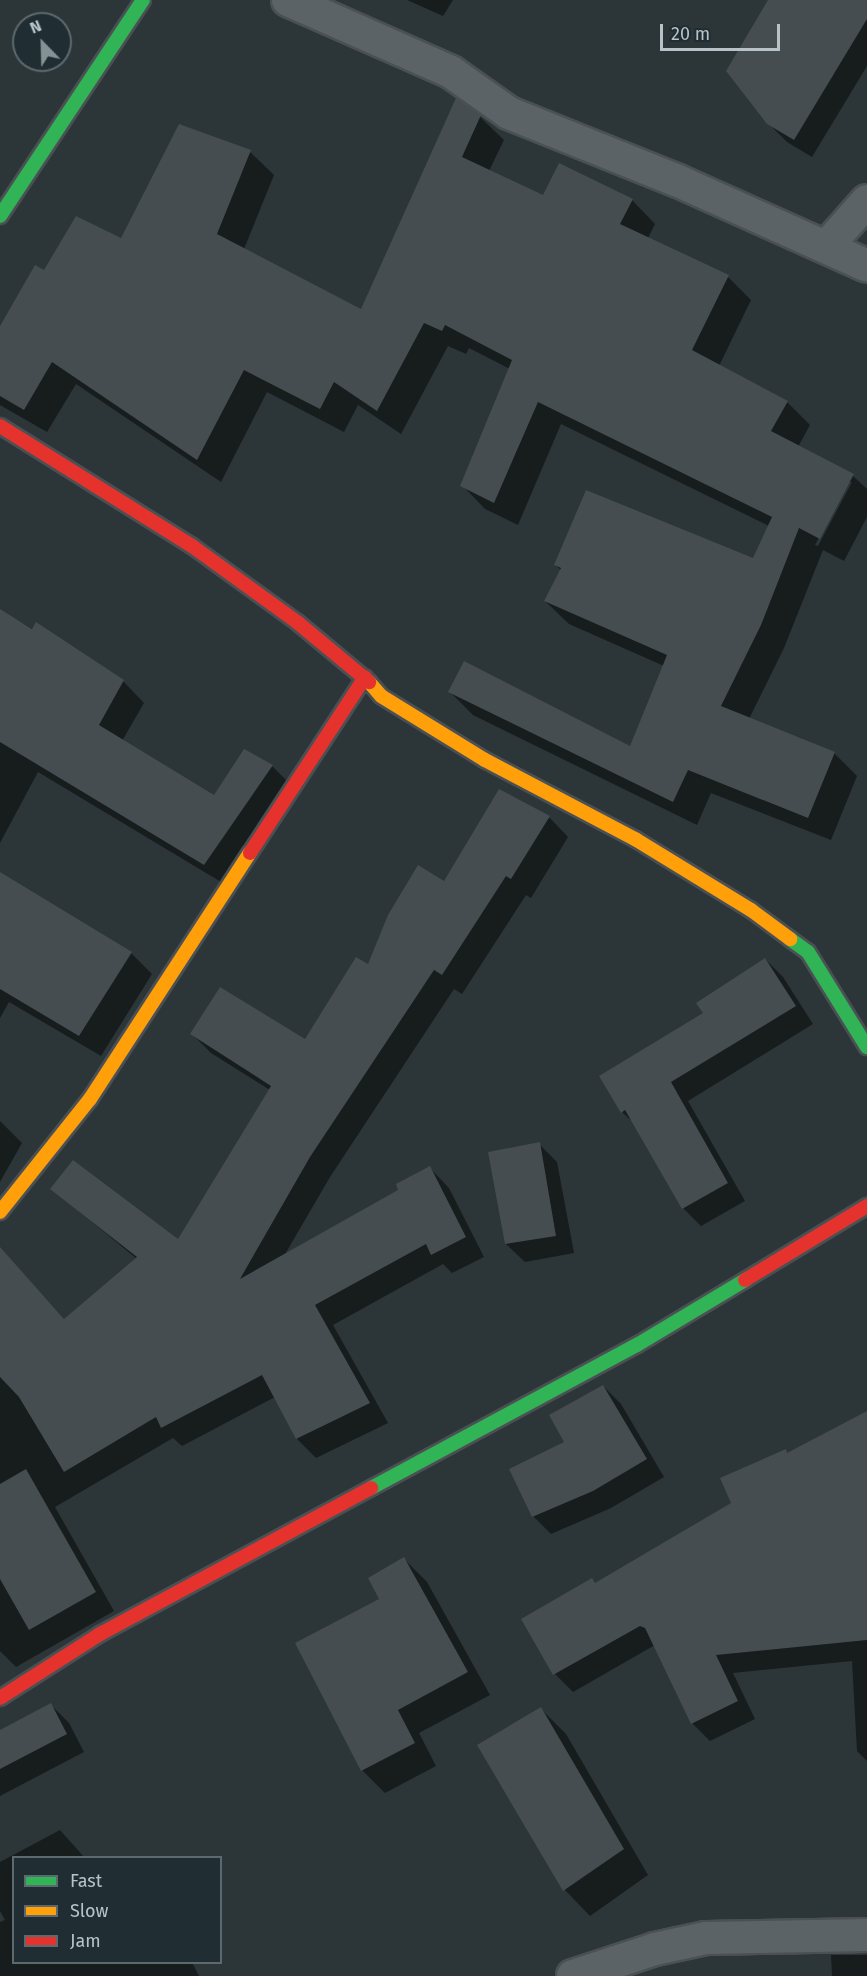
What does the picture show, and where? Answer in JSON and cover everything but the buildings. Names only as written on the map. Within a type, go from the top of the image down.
[{"type":"street","points":[[0,216],[143,0]]},
{"type":"street","points":[[288,0],[451,72],[509,112],[828,245],[867,266]]},
{"type":"street","points":[[828,245],[867,201]]},
{"type":"street","points":[[0,426],[192,546],[365,677],[381,696],[485,760],[635,838],[751,910],[808,952],[867,1047]]},
{"type":"street","points":[[0,1212],[90,1099],[365,677]]},
{"type":"street","points":[[0,1698],[100,1634],[637,1345],[867,1206]]},
{"type":"street","points":[[573,1976],[655,1949],[706,1938],[867,1935]]},
{"type":"traffic: fast","points":[[0,216],[143,0]]},
{"type":"traffic: fast","points":[[790,939],[808,952],[867,1047]]},
{"type":"traffic: fast","points":[[371,1488],[637,1345],[745,1280]]},
{"type":"traffic: slow","points":[[369,682],[381,696],[485,760],[635,839],[751,910],[790,939]]},
{"type":"traffic: slow","points":[[0,1212],[90,1099],[250,853]]},
{"type":"traffic: jam","points":[[0,426],[192,546],[297,622],[369,682]]},
{"type":"traffic: jam","points":[[250,853],[365,677]]},
{"type":"traffic: jam","points":[[745,1280],[867,1206]]},
{"type":"traffic: jam","points":[[0,1698],[100,1634],[371,1488]]}]
